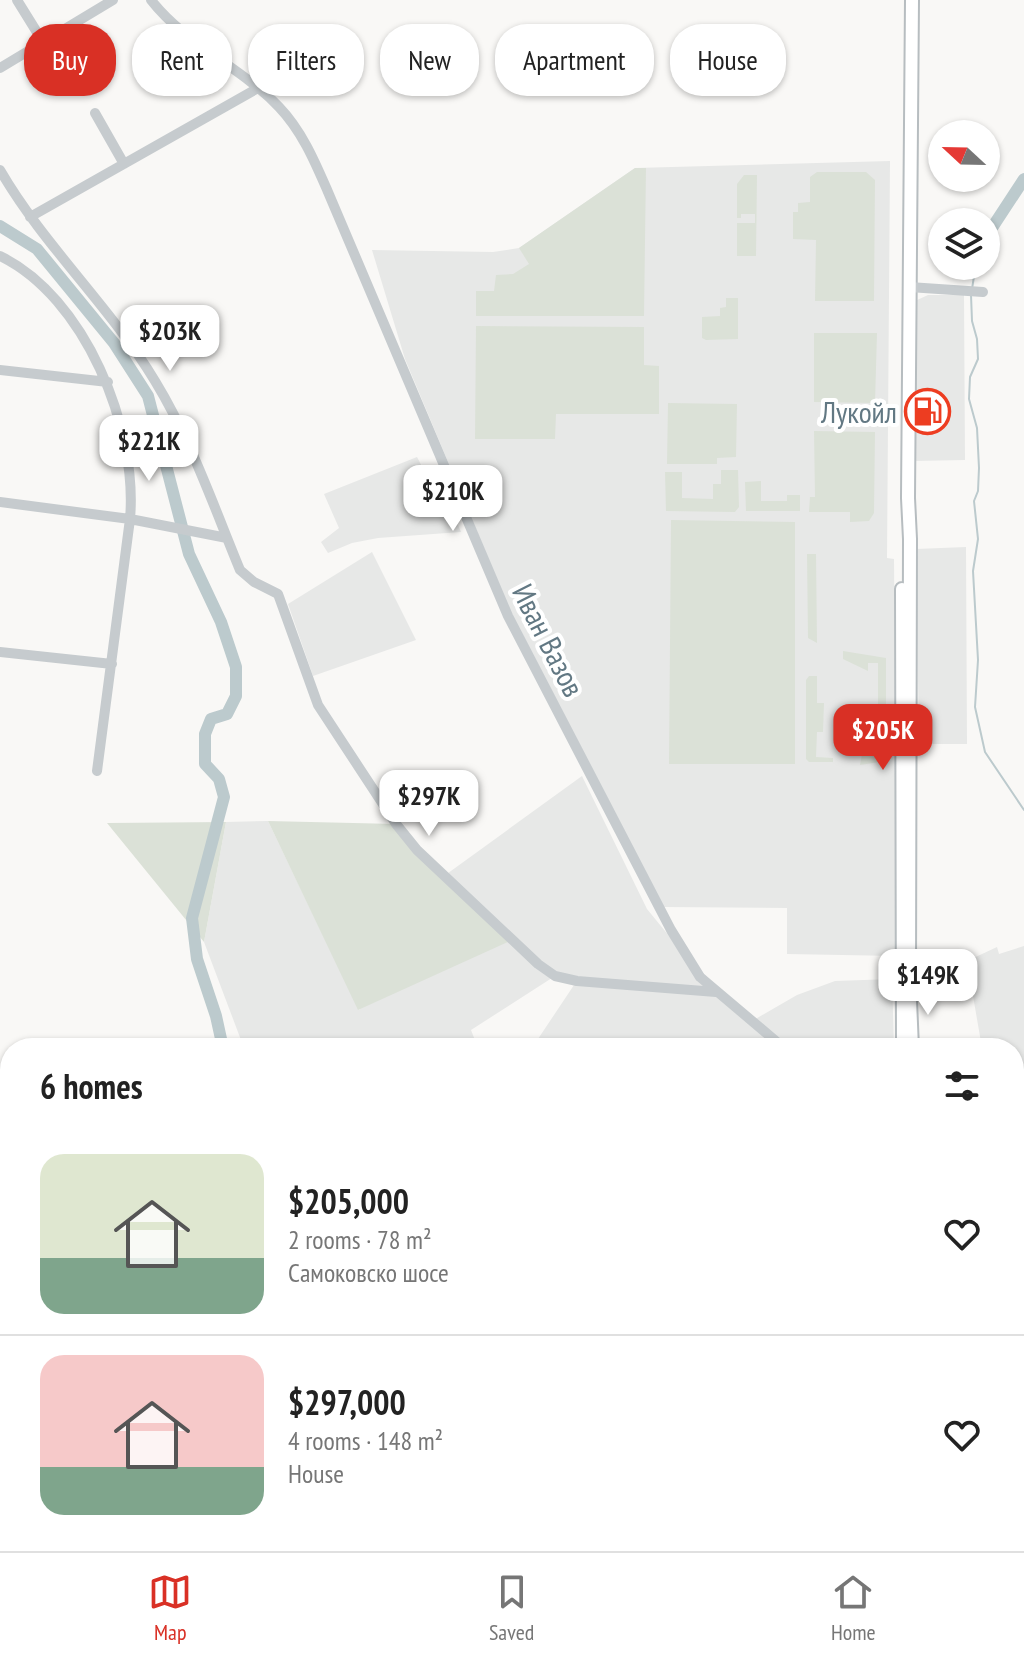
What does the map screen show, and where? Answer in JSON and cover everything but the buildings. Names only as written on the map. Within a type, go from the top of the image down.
[{"type":"main road","points":[[912,0],[908,498],[912,1038]]},
{"type":"main road","points":[[903,1038],[902,539],[908,498]]},
{"type":"street","points":[[17,0],[32,24]]},
{"type":"street","points":[[73,24],[113,0]]},
{"type":"street","name":"Иван Вазов","points":[[151,0],[187,33],[248,80]]},
{"type":"street","points":[[0,68],[24,53]]},
{"type":"street","points":[[30,217],[248,94]]},
{"type":"street","name":"Иван Вазов","points":[[265,96],[298,131],[312,156],[508,616],[683,953],[716,992],[772,1038]]},
{"type":"street","points":[[95,113],[124,164]]},
{"type":"street","points":[[0,170],[30,217],[130,344],[156,383],[194,458],[245,576],[278,594],[314,697],[396,824],[417,850],[538,964],[555,976],[577,981],[716,992]]},
{"type":"street","points":[[0,256],[20,265],[40,281],[59,303],[108,382],[128,456],[133,489],[97,771]]},
{"type":"street","points":[[909,287],[980,292]]},
{"type":"street","points":[[0,370],[108,382]]},
{"type":"street","points":[[0,502],[164,524],[227,538]]},
{"type":"street","points":[[0,652],[112,664]]},
{"type":"shaded area","points":[[890,161],[887,558],[894,559],[897,956],[787,954],[787,908],[664,907],[510,610],[405,359],[372,250],[493,252],[519,248],[635,168]]},
{"type":"shaded area","points":[[635,168],[646,168],[644,316],[476,316],[476,291],[494,291],[496,275],[513,274],[529,264],[519,248]]},
{"type":"shaded area","points":[[817,172],[866,172],[875,180],[874,301],[815,301],[816,240],[793,239],[793,212],[798,212],[798,203],[810,202],[810,177]]},
{"type":"shaded area","points":[[744,175],[757,175],[756,256],[737,256],[737,223],[755,223],[755,214],[741,214],[741,218],[737,218],[737,184]]},
{"type":"shaded area","points":[[928,295],[964,295],[965,460],[913,461],[915,301]]},
{"type":"shaded area","points":[[726,298],[738,298],[738,339],[702,338],[702,317],[720,316],[720,308],[726,307]]},
{"type":"shaded area","points":[[476,326],[644,327],[644,365],[659,366],[659,414],[556,414],[555,439],[475,439]]},
{"type":"shaded area","points":[[814,333],[877,333],[875,403],[814,402]]},
{"type":"shaded area","points":[[668,403],[737,404],[736,457],[717,458],[717,464],[667,464]]},
{"type":"shaded area","points":[[814,431],[875,432],[874,513],[869,521],[850,522],[850,512],[809,512],[810,497],[815,497]]},
{"type":"shaded area","points":[[417,457],[429,480],[438,477],[461,532],[378,538],[352,543],[328,553],[321,542],[339,528],[324,494]]},
{"type":"shaded area","points":[[721,470],[738,470],[739,507],[735,512],[666,511],[665,472],[682,472],[682,498],[713,499],[713,484],[721,484]]},
{"type":"shaded area","points":[[761,481],[761,501],[787,501],[787,495],[800,495],[800,511],[746,511],[745,482]]},
{"type":"shaded area","points":[[671,520],[795,522],[795,764],[669,764]]},
{"type":"shaded area","points":[[966,547],[967,744],[919,744],[916,549]]},
{"type":"shaded area","points":[[372,552],[416,640],[313,676],[288,604]]},
{"type":"shaded area","points":[[807,554],[816,554],[817,643],[808,638]]},
{"type":"shaded area","points":[[843,651],[886,658],[886,761],[860,765],[862,754],[877,753],[878,723],[872,723],[874,713],[869,705],[878,704],[878,663],[868,663],[868,671],[843,659]]},
{"type":"shaded area","points":[[809,676],[817,676],[817,703],[824,703],[823,732],[817,732],[816,757],[833,758],[833,762],[809,762],[806,759],[806,680]]},
{"type":"shaded area","points":[[582,776],[647,909],[683,953],[752,1021],[797,995],[835,981],[892,979],[894,1038],[539,1038],[576,982],[555,976],[471,1030],[474,1038],[240,1038],[204,942],[226,822],[268,821],[359,1010],[444,876]]},
{"type":"shaded area","points":[[268,821],[396,824],[512,940],[358,1010]]},
{"type":"shaded area","points":[[226,822],[204,942],[107,823]]},
{"type":"shaded area","points":[[1024,946],[1024,1038],[980,1038],[967,961],[997,947],[999,954]]},
{"type":"waterway","points":[[1000,216],[1024,179]]},
{"type":"waterway","points":[[0,226],[37,249],[114,343],[148,396],[189,554],[221,622],[236,667],[236,696],[227,714],[211,719],[205,734],[205,764],[219,779],[224,797],[192,918],[197,959],[221,1038]]},
{"type":"waterway","points":[[972,289],[973,280]]},
{"type":"waterway","points":[[971,295],[978,359],[970,377],[969,399],[977,428],[979,468],[978,491],[974,501],[978,539],[973,571],[978,660],[975,707],[985,752],[1024,810]]},
{"type":"place","name":"Лукойл","points":[[928,411]]}]
